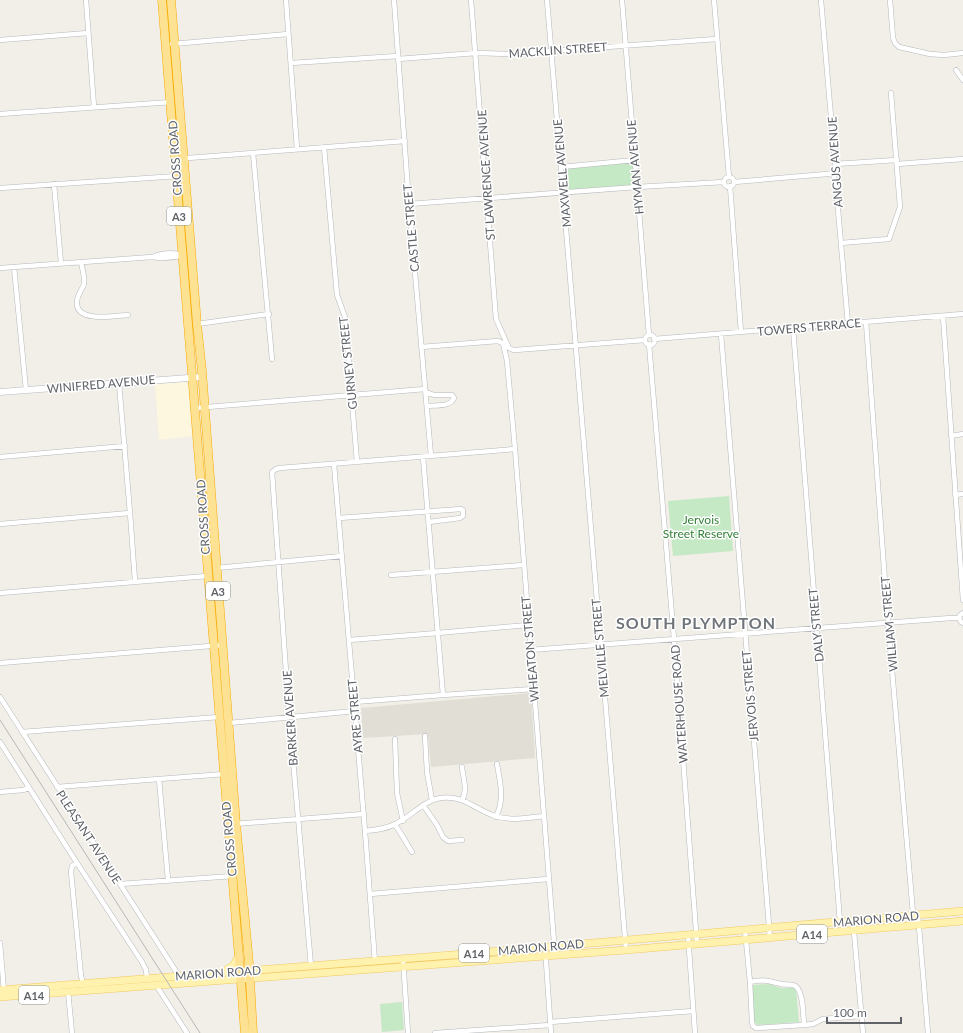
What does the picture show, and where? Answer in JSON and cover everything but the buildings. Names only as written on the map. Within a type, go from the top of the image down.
[{"type":"highway","name":"CROSS ROAD","points":[[162,0],[193,377],[227,825],[245,1033]]},
{"type":"highway","name":"CROSS ROAD","points":[[171,0],[202,377],[236,824],[250,974],[253,1033]]},
{"type":"highway","points":[[213,519],[204,527],[207,530],[214,532]]},
{"type":"main road","name":"MARION ROAD","points":[[2,997],[226,980],[264,969],[403,959],[963,911]]},
{"type":"main road","name":"MARION ROAD","points":[[250,974],[262,978],[689,945],[963,921]]},
{"type":"main road","points":[[223,972],[234,965],[238,955]]},
{"type":"main road","points":[[248,955],[253,963],[264,969]]},
{"type":"main road","name":"MARION ROAD","points":[[2,989],[223,972],[240,975]]},
{"type":"main road","points":[[251,994],[255,984],[262,978]]},
{"type":"main road","points":[[226,980],[235,986],[242,994]]},
{"type":"street","points":[[86,0],[94,107]]},
{"type":"street","points":[[286,0],[297,149]]},
{"type":"street","name":"CASTLE STREET","points":[[394,0],[409,204],[431,456]]},
{"type":"street","name":"ST LAWRENCE AVENUE","points":[[471,0],[488,199],[496,319],[509,348]]},
{"type":"street","name":"MAXWELL AVENUE","points":[[547,0],[576,345]]},
{"type":"street","name":"HYMAN AVENUE","points":[[622,0],[649,335]]},
{"type":"street","points":[[714,0],[729,177],[733,179],[734,182]]},
{"type":"street","name":"ANGUS AVENUE","points":[[821,0],[835,164],[833,173],[836,187],[848,324]]},
{"type":"street","points":[[890,0],[894,38],[895,43],[899,47],[930,54],[944,55],[963,53]]},
{"type":"street","points":[[0,40],[88,33]]},
{"type":"street","points":[[165,44],[288,34]]},
{"type":"street","name":"MACKLIN STREET","points":[[291,63],[476,53],[509,54],[717,39]]},
{"type":"street","points":[[956,70],[963,80]]},
{"type":"street","points":[[841,244],[889,239],[900,207],[891,93]]},
{"type":"street","points":[[0,114],[180,102]]},
{"type":"street","points":[[175,159],[405,140]]},
{"type":"street","name":"GURNEY STREET","points":[[324,147],[337,295],[345,317],[357,462]]},
{"type":"street","points":[[253,153],[272,359]]},
{"type":"street","points":[[835,164],[963,159]]},
{"type":"street","points":[[561,167],[635,160]]},
{"type":"street","points":[[730,186],[733,185],[734,182],[833,173]]},
{"type":"street","points":[[0,188],[185,176]]},
{"type":"street","points":[[409,204],[724,182],[725,179],[729,177]]},
{"type":"street","points":[[724,182],[727,186],[730,186]]},
{"type":"street","points":[[54,184],[60,263]]},
{"type":"street","points":[[730,186],[741,332]]},
{"type":"street","points":[[0,268],[152,257],[163,259],[192,254]]},
{"type":"street","points":[[80,262],[84,281],[77,301],[80,312],[87,315],[103,317],[128,315]]},
{"type":"street","points":[[14,267],[26,390]]},
{"type":"street","points":[[197,324],[269,314]]},
{"type":"street","name":"TOWERS TERRACE","points":[[654,339],[963,314]]},
{"type":"street","points":[[943,316],[951,436],[962,559],[963,600]]},
{"type":"street","name":"WILLIAM STREET","points":[[866,322],[888,623],[928,1033]]},
{"type":"street","name":"DALY STREET","points":[[793,328],[840,922]]},
{"type":"street","name":"JERVOIS STREET","points":[[721,334],[770,938]]},
{"type":"street","points":[[421,347],[498,341],[515,350],[645,340],[649,335],[654,339],[653,343],[649,344],[646,343],[645,340]]},
{"type":"street","name":"WHEATON STREET","points":[[503,343],[507,361],[515,449],[555,955]]},
{"type":"street","name":"WATERHOUSE ROAD","points":[[649,344],[674,639],[697,944]]},
{"type":"street","name":"MELVILLE STREET","points":[[576,345],[626,950]]},
{"type":"street","name":"WINIFRED AVENUE","points":[[0,392],[202,377]]},
{"type":"street","points":[[119,383],[135,581]]},
{"type":"street","points":[[195,408],[425,390],[434,395],[452,395],[454,398],[451,403],[427,406]]},
{"type":"street","points":[[951,436],[963,434]]},
{"type":"street","points":[[0,457],[124,446]]},
{"type":"street","points":[[334,464],[515,449]]},
{"type":"street","points":[[423,457],[443,695]]},
{"type":"street","name":"BARKER AVENUE","points":[[311,966],[298,819],[272,472],[280,468],[334,464]]},
{"type":"street","name":"AYRE STREET","points":[[334,464],[364,814],[375,969]]},
{"type":"street","points":[[956,495],[963,494]]},
{"type":"street","points":[[339,518],[428,511],[463,510],[463,516],[460,518],[429,522]]},
{"type":"street","points":[[0,524],[130,513]]},
{"type":"street","points":[[216,568],[342,556]]},
{"type":"street","points":[[391,575],[524,565]]},
{"type":"street","points":[[0,593],[207,576]]},
{"type":"street","points":[[959,618],[963,613]]},
{"type":"street","points":[[530,650],[959,618]]},
{"type":"street","points":[[959,618],[963,623]]},
{"type":"street","points":[[349,640],[528,625]]},
{"type":"street","points":[[0,664],[222,645]]},
{"type":"street","points":[[354,702],[534,689]]},
{"type":"street","name":"PLEASANT AVENUE","points":[[0,697],[179,976]]},
{"type":"street","points":[[229,723],[355,712]]},
{"type":"street","points":[[22,732],[219,717]]},
{"type":"street","points":[[425,736],[427,772],[432,800]]},
{"type":"street","points":[[395,739],[397,793],[402,820]]},
{"type":"street","points":[[0,742],[142,962],[146,970],[147,978]]},
{"type":"street","points":[[496,817],[501,803],[497,764]]},
{"type":"street","points":[[462,767],[465,796],[462,800]]},
{"type":"street","points":[[57,787],[233,774]]},
{"type":"street","points":[[159,779],[168,880]]},
{"type":"street","points":[[0,792],[29,788]]},
{"type":"street","points":[[365,831],[395,825],[423,805],[440,798],[462,800],[481,811],[496,817],[515,819],[544,816]]},
{"type":"street","points":[[423,805],[437,825],[443,837],[448,841],[462,840]]},
{"type":"street","points":[[227,825],[364,814]]},
{"type":"street","points":[[395,825],[412,852]]},
{"type":"street","points":[[77,863],[72,866],[71,872],[81,976],[83,983]]},
{"type":"street","points":[[120,884],[241,875]]},
{"type":"street","points":[[370,894],[548,879]]},
{"type":"street","points":[[854,921],[863,1033]]},
{"type":"street","points":[[745,930],[753,1026],[756,1028],[804,1025],[813,1024],[823,1019],[861,1016]]},
{"type":"street","points":[[688,935],[695,1033]]},
{"type":"street","points":[[0,943],[2,997]]},
{"type":"street","points":[[544,947],[551,1033]]},
{"type":"street","points":[[403,959],[408,1033]]},
{"type":"street","points":[[750,982],[759,980],[794,985],[799,989],[801,995],[804,1025]]},
{"type":"street","points":[[68,985],[72,1033]]},
{"type":"street","points":[[156,986],[187,1033]]},
{"type":"street","points":[[435,1033],[693,1011]]},
{"type":"shaded area","points":[[184,382],[189,386],[192,436],[159,440],[155,384]]},
{"type":"shaded area","points":[[531,693],[535,758],[431,767],[428,734],[363,738],[361,708]]},
{"type":"green space","points":[[635,161],[637,187],[564,192],[562,167]]},
{"type":"green space","name":"Jervois Street Reserve","points":[[729,496],[733,551],[673,556],[668,501]]},
{"type":"green space","points":[[769,984],[781,988],[796,988],[799,1022],[758,1025],[754,1022],[751,985]]},
{"type":"green space","points":[[402,1002],[404,1030],[382,1032],[380,1004]]},
{"type":"tram line","points":[[0,720],[200,1033]]},
{"type":"district","name":"SOUTH PLYMPTON","points":[[696,622]]}]
